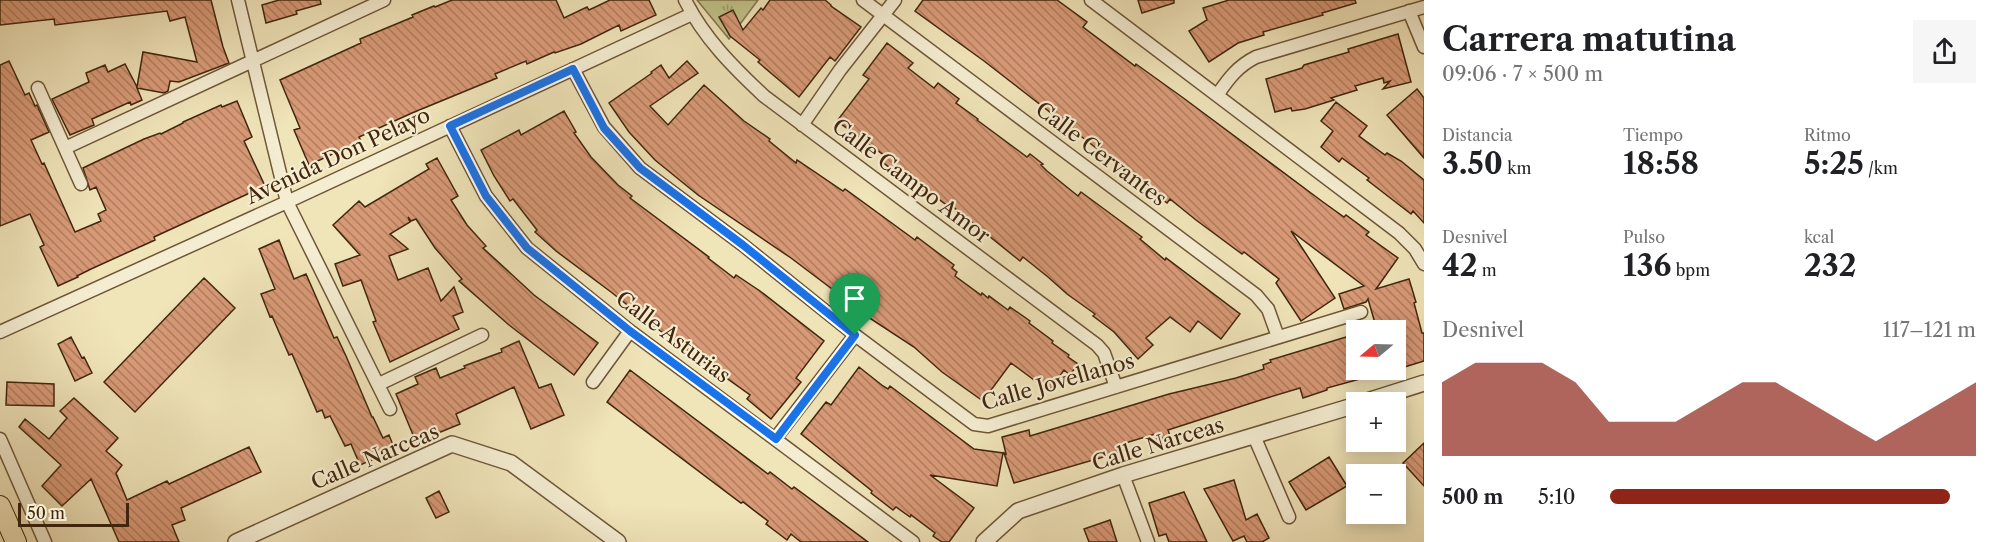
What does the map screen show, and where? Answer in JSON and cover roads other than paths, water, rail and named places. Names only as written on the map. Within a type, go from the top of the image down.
[{"type":"main road","points":[[0,506],[16,542]]},
{"type":"street","points":[[238,0],[287,202],[390,409]]},
{"type":"street","points":[[65,148],[383,0]]},
{"type":"street","name":"Calle Campo Amor","points":[[685,0],[692,14],[728,62],[764,96],[1097,345],[1104,353],[1116,387]]},
{"type":"street","name":"Calle Cervantes","points":[[863,0],[1256,295],[1268,309],[1278,337]]},
{"type":"street","points":[[802,125],[840,70],[895,0]]},
{"type":"street","points":[[1091,0],[1399,233],[1415,249],[1424,264]]},
{"type":"street","points":[[1218,94],[1229,77],[1241,65],[1256,57],[1424,7]]},
{"type":"street","points":[[1409,11],[1424,46]]},
{"type":"street","name":"Avenida Don Pelayo","points":[[0,332],[692,14]]},
{"type":"street","name":"Calle Jovellanos","points":[[573,69],[604,128],[640,168],[974,424],[988,426],[1361,312]]},
{"type":"street","points":[[38,88],[81,184]]},
{"type":"street","name":"Calle Asturias","points":[[450,126],[486,196],[527,248],[630,331],[913,542]]},
{"type":"street","points":[[593,382],[630,331]]},
{"type":"street","points":[[379,384],[482,335]]},
{"type":"street","points":[[776,439],[855,335]]},
{"type":"street","points":[[1396,392],[1424,383]]},
{"type":"street","name":"Calle Narceas","points":[[984,542],[1018,511],[1123,476],[1346,408]]},
{"type":"street","points":[[1254,436],[1289,518]]},
{"type":"street","points":[[0,439],[45,542]]},
{"type":"street","name":"Calle Narceas","points":[[236,542],[452,444],[511,463],[618,542]]},
{"type":"street","points":[[1123,476],[1148,542]]}]
